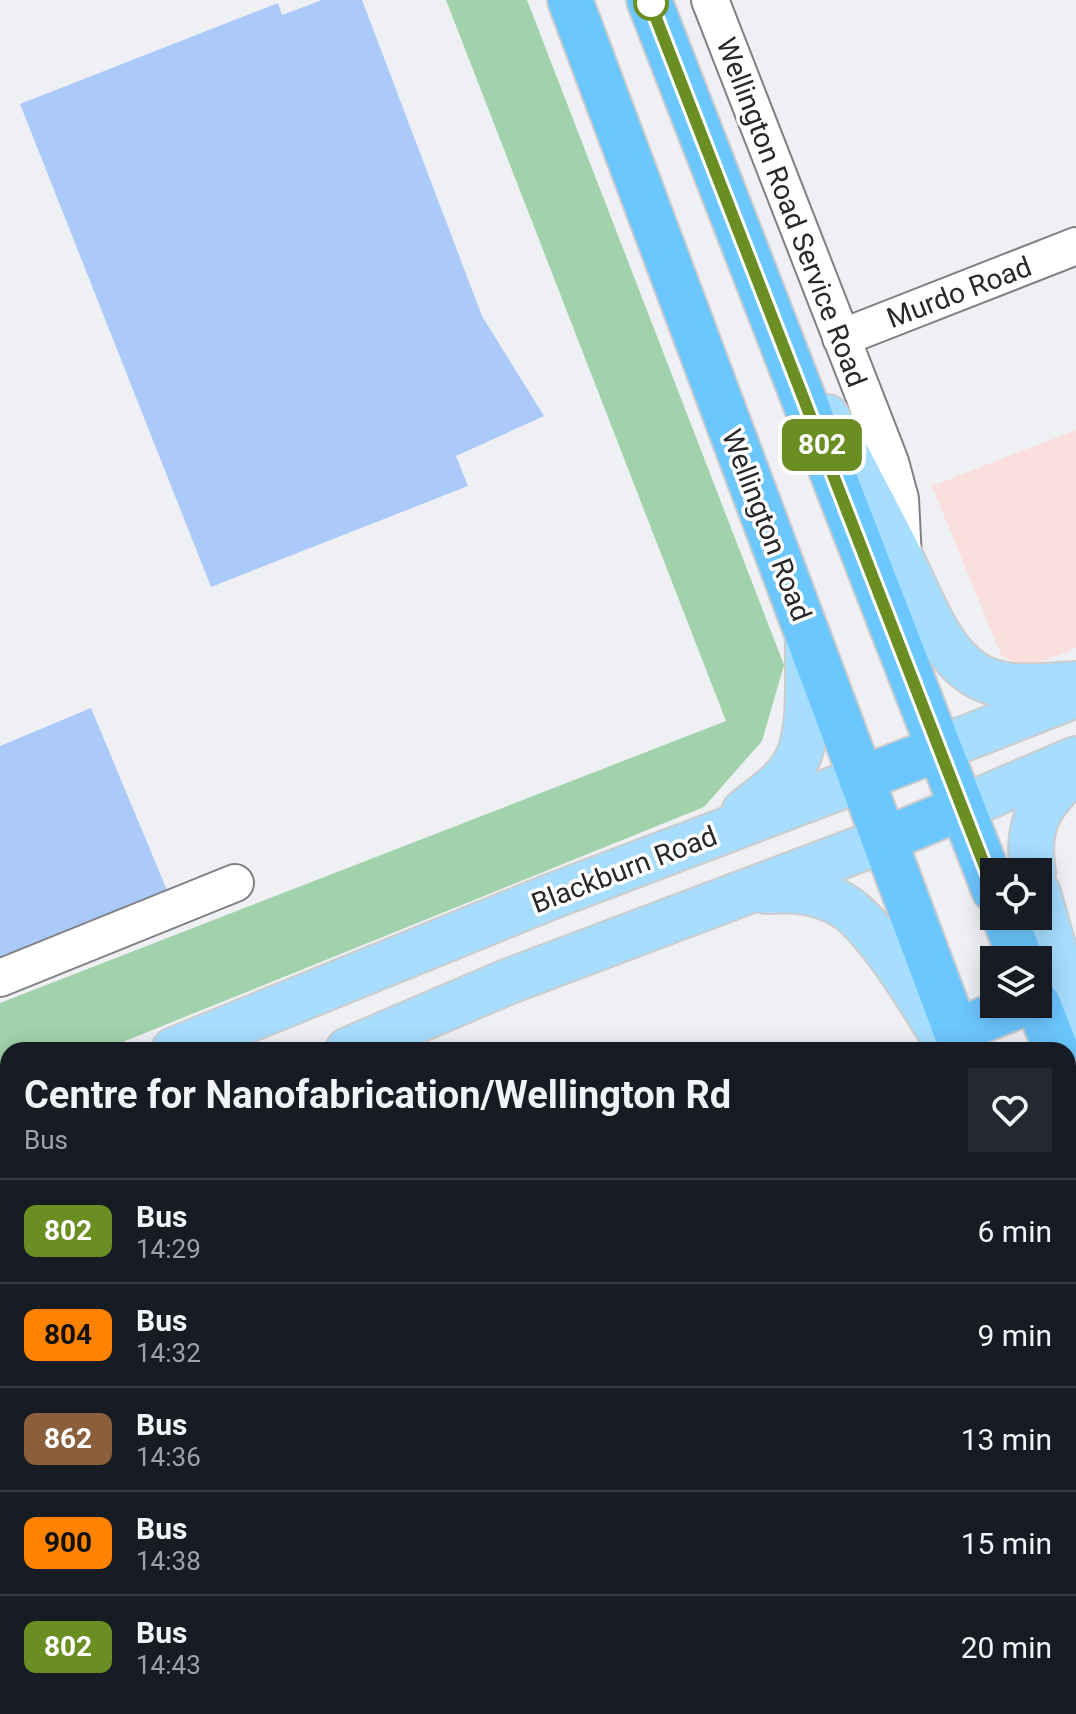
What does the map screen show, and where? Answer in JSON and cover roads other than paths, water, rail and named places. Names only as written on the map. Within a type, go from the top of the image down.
[{"type":"highway","name":"Wellington Road","points":[[570,0],[884,840],[953,1042]]},
{"type":"highway","points":[[649,0],[981,858]]},
{"type":"highway","name":"Blackburn Road","points":[[861,779],[938,749]]},
{"type":"highway","points":[[884,840],[961,808]]},
{"type":"highway","points":[[953,1042],[997,1018]]},
{"type":"highway","points":[[1060,1021],[1064,1042]]},
{"type":"main road","points":[[764,296],[944,641],[974,674],[1000,684],[1076,684]]},
{"type":"main road","points":[[903,563],[909,671]]},
{"type":"main road","points":[[721,832],[779,783],[796,763],[804,731],[808,636]]},
{"type":"main road","name":"Blackburn Road","points":[[938,749],[1076,695]]},
{"type":"main road","points":[[961,808],[1076,759]]},
{"type":"main road","points":[[1032,858],[1035,817],[1049,796],[1076,769]]},
{"type":"main road","name":"Blackburn Road","points":[[194,1042],[536,903],[861,779]]},
{"type":"main road","points":[[367,1042],[507,982],[884,840]]},
{"type":"main road","points":[[749,893],[803,890],[844,906],[863,922],[953,1042]]},
{"type":"main road","points":[[1044,930],[1060,1021]]},
{"type":"street","name":"Wellington Road Service Road","points":[[710,0],[896,482],[903,531],[903,563]]},
{"type":"street","name":"Murdo Road","points":[[841,338],[1076,246]]},
{"type":"street","points":[[0,978],[235,883]]}]
